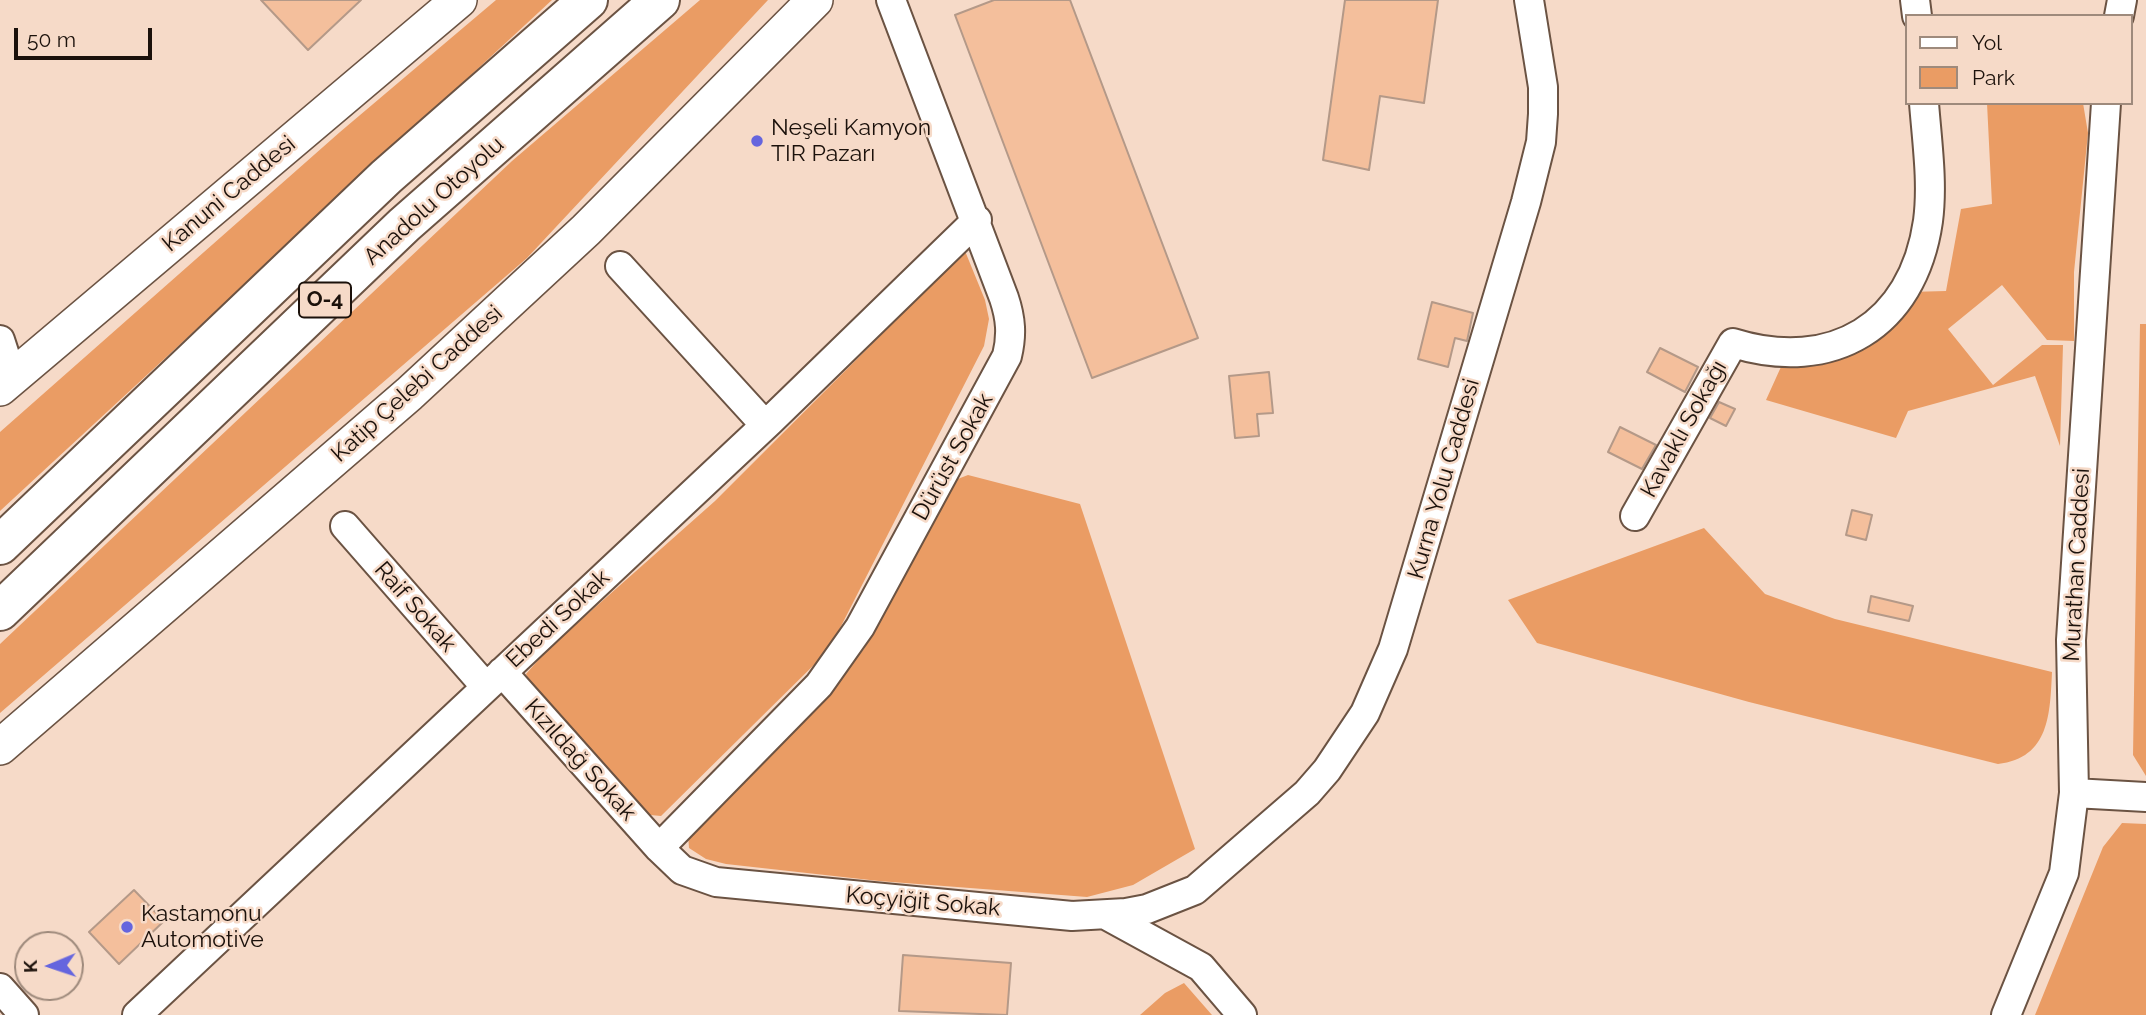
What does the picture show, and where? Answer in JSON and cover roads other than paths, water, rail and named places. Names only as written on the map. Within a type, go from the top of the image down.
[{"type":"highway","name":"Anadolu Otoyolu","points":[[0,545],[386,177],[588,0]]},
{"type":"highway","name":"Anadolu Otoyolu","points":[[0,611],[404,225],[660,0]]},
{"type":"main road","name":"Kanuni Caddesi","points":[[6,383],[459,0]]},
{"type":"main road","points":[[586,230],[790,0]]},
{"type":"main road","name":"Katip Çelebi Caddesi","points":[[0,747],[345,450],[586,230],[815,0]]},
{"type":"street","name":"Dürüst Sokak","points":[[659,848],[818,685],[838,660],[860,627],[996,380],[1009,347],[1011,320],[977,220],[891,0]]},
{"type":"street","name":"Kurna Yolu Caddesi","points":[[1195,890],[1307,793],[1365,713],[1389,661],[1522,215],[1541,142],[1543,87],[1529,0]]},
{"type":"street","name":"Kavaklı Sokağı","points":[[1635,516],[1732,343],[1765,353],[1797,354],[1832,347],[1878,324],[1891,310],[1919,256],[1928,223],[1930,194],[1924,105]]},
{"type":"street","name":"Murathan Caddesi","points":[[2006,1015],[2064,873],[2074,793],[2070,640],[2106,105]]},
{"type":"street","name":"Ebedi Sokak","points":[[137,1015],[765,425],[977,220]]},
{"type":"street","points":[[620,266],[765,425]]},
{"type":"street","points":[[0,340],[6,383]]},
{"type":"street","name":"Raif Sokak","points":[[345,526],[494,680]]},
{"type":"street","name":"Kızıldağ Sokak","points":[[494,680],[659,848]]},
{"type":"street","points":[[2074,793],[2146,797]]},
{"type":"street","name":"Koçyiğit Sokak","points":[[659,848],[682,870],[716,883],[1072,916],[1106,915],[1147,909],[1195,890]]},
{"type":"street","points":[[1106,915],[1201,967],[1242,1015]]},
{"type":"street","points":[[0,988],[24,1015]]},
{"type":"place","name":"Neşeli Kamyon TIR Pazarı","points":[[757,141]]},
{"type":"place","name":"Kastamonu Automotive","points":[[127,927]]}]
